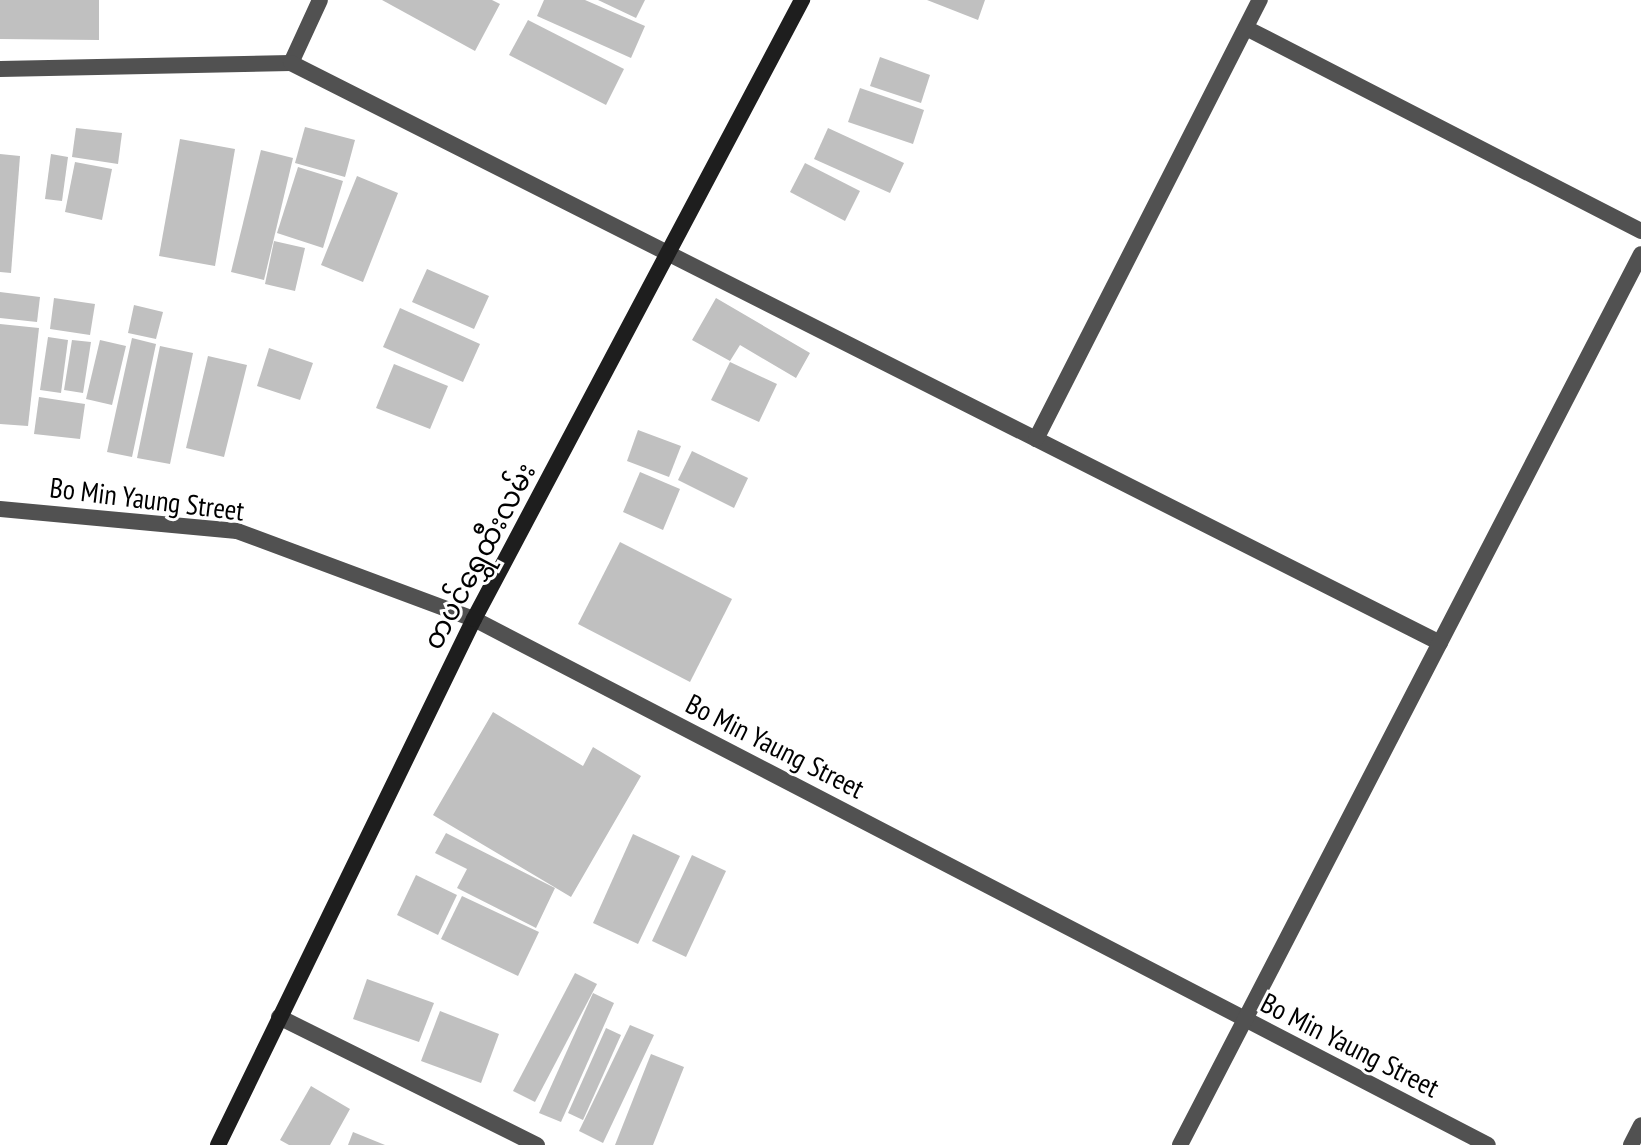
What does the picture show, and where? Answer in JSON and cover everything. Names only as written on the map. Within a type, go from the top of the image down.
[{"type":"street","points":[[291,63],[320,0]]},
{"type":"street","name":"တပင်ရွှေထီးလမ်း","points":[[218,1145],[474,619],[802,0]]},
{"type":"street","points":[[1036,439],[1260,0]]},
{"type":"street","points":[[1246,28],[1641,231]]},
{"type":"street","points":[[0,69],[291,63],[671,252],[1440,643]]},
{"type":"street","points":[[1180,1145],[1641,254]]},
{"type":"street","name":"Bo Min Yaung Street","points":[[0,509],[237,531],[474,619],[1488,1145]]},
{"type":"street","points":[[279,1017],[537,1145]]},
{"type":"street","points":[[1631,1145],[1641,1125]]},
{"type":"building","points":[[0,0],[99,0],[99,40],[0,39]]},
{"type":"building","points":[[382,0],[492,0],[500,4],[475,51]]},
{"type":"building","points":[[544,0],[585,0],[645,26],[631,58],[537,16]]},
{"type":"building","points":[[598,0],[645,0],[636,18]]},
{"type":"building","points":[[927,0],[985,0],[978,20]]},
{"type":"building","points":[[528,20],[624,69],[606,105],[509,55]]},
{"type":"building","points":[[880,57],[930,75],[921,103],[870,86]]},
{"type":"building","points":[[860,88],[924,110],[913,144],[848,122]]},
{"type":"building","points":[[305,127],[355,140],[345,177],[295,163]]},
{"type":"building","points":[[76,128],[122,133],[118,164],[72,157]]},
{"type":"building","points":[[828,128],[904,163],[890,193],[814,159]]},
{"type":"building","points":[[180,139],[235,149],[215,266],[159,256]]},
{"type":"building","points":[[261,150],[293,158],[264,280],[231,272]]},
{"type":"building","points":[[0,154],[20,156],[11,273],[0,272]]},
{"type":"building","points":[[51,154],[68,157],[62,201],[45,199]]},
{"type":"building","points":[[75,162],[112,169],[102,220],[65,212]]},
{"type":"building","points":[[805,163],[860,191],[845,221],[790,192]]},
{"type":"building","points":[[298,167],[343,181],[323,248],[277,233]]},
{"type":"building","points":[[357,176],[398,193],[363,282],[321,265]]},
{"type":"building","points":[[274,241],[305,248],[295,291],[265,284]]},
{"type":"building","points":[[427,269],[489,296],[474,329],[412,302]]},
{"type":"building","points":[[0,292],[40,297],[37,322],[0,318]]},
{"type":"building","points":[[54,298],[95,304],[90,335],[50,329]]},
{"type":"building","points":[[716,298],[810,353],[796,378],[740,345],[730,361],[692,340]]},
{"type":"building","points":[[134,305],[163,312],[156,339],[128,333]]},
{"type":"building","points":[[400,308],[480,344],[463,382],[383,347]]},
{"type":"building","points":[[0,324],[39,328],[28,426],[0,424]]},
{"type":"building","points":[[48,337],[68,340],[61,393],[40,390]]},
{"type":"building","points":[[132,338],[156,344],[132,457],[107,452]]},
{"type":"building","points":[[72,340],[91,342],[83,393],[64,390]]},
{"type":"building","points":[[100,340],[126,346],[112,405],[86,399]]},
{"type":"building","points":[[160,346],[193,353],[170,464],[137,458]]},
{"type":"building","points":[[269,348],[313,363],[300,400],[257,386]]},
{"type":"building","points":[[208,356],[247,365],[224,457],[186,448]]},
{"type":"building","points":[[730,362],[777,384],[759,422],[711,400]]},
{"type":"building","points":[[394,364],[448,386],[430,429],[376,408]]},
{"type":"building","points":[[39,397],[85,404],[80,439],[34,434]]},
{"type":"building","points":[[638,430],[681,446],[669,477],[627,461]]},
{"type":"building","points":[[692,451],[748,478],[734,508],[678,480]]},
{"type":"building","points":[[640,472],[680,489],[663,530],[623,512]]},
{"type":"building","points":[[620,542],[732,599],[690,682],[578,624]]},
{"type":"building","points":[[493,712],[583,766],[593,747],[641,776],[571,897],[433,815]]},
{"type":"building","points":[[446,833],[555,888],[536,928],[457,888],[467,869],[435,853]]},
{"type":"building","points":[[633,834],[680,856],[638,944],[593,923]]},
{"type":"building","points":[[692,855],[726,871],[686,957],[652,941]]},
{"type":"building","points":[[416,875],[457,895],[438,935],[397,915]]},
{"type":"building","points":[[462,896],[539,932],[518,976],[441,939]]},
{"type":"building","points":[[575,973],[597,984],[535,1102],[513,1091]]},
{"type":"building","points":[[367,979],[434,1003],[419,1042],[353,1019]]},
{"type":"building","points":[[593,993],[614,1003],[561,1122],[539,1113]]},
{"type":"building","points":[[440,1011],[499,1034],[481,1083],[421,1061]]},
{"type":"building","points":[[630,1025],[654,1035],[603,1143],[579,1131]]},
{"type":"building","points":[[606,1028],[621,1035],[583,1120],[568,1113]]},
{"type":"building","points":[[651,1054],[684,1067],[653,1145],[615,1145]]},
{"type":"building","points":[[311,1086],[350,1109],[330,1145],[289,1145],[280,1140]]},
{"type":"building","points":[[353,1132],[385,1145],[348,1145]]}]
